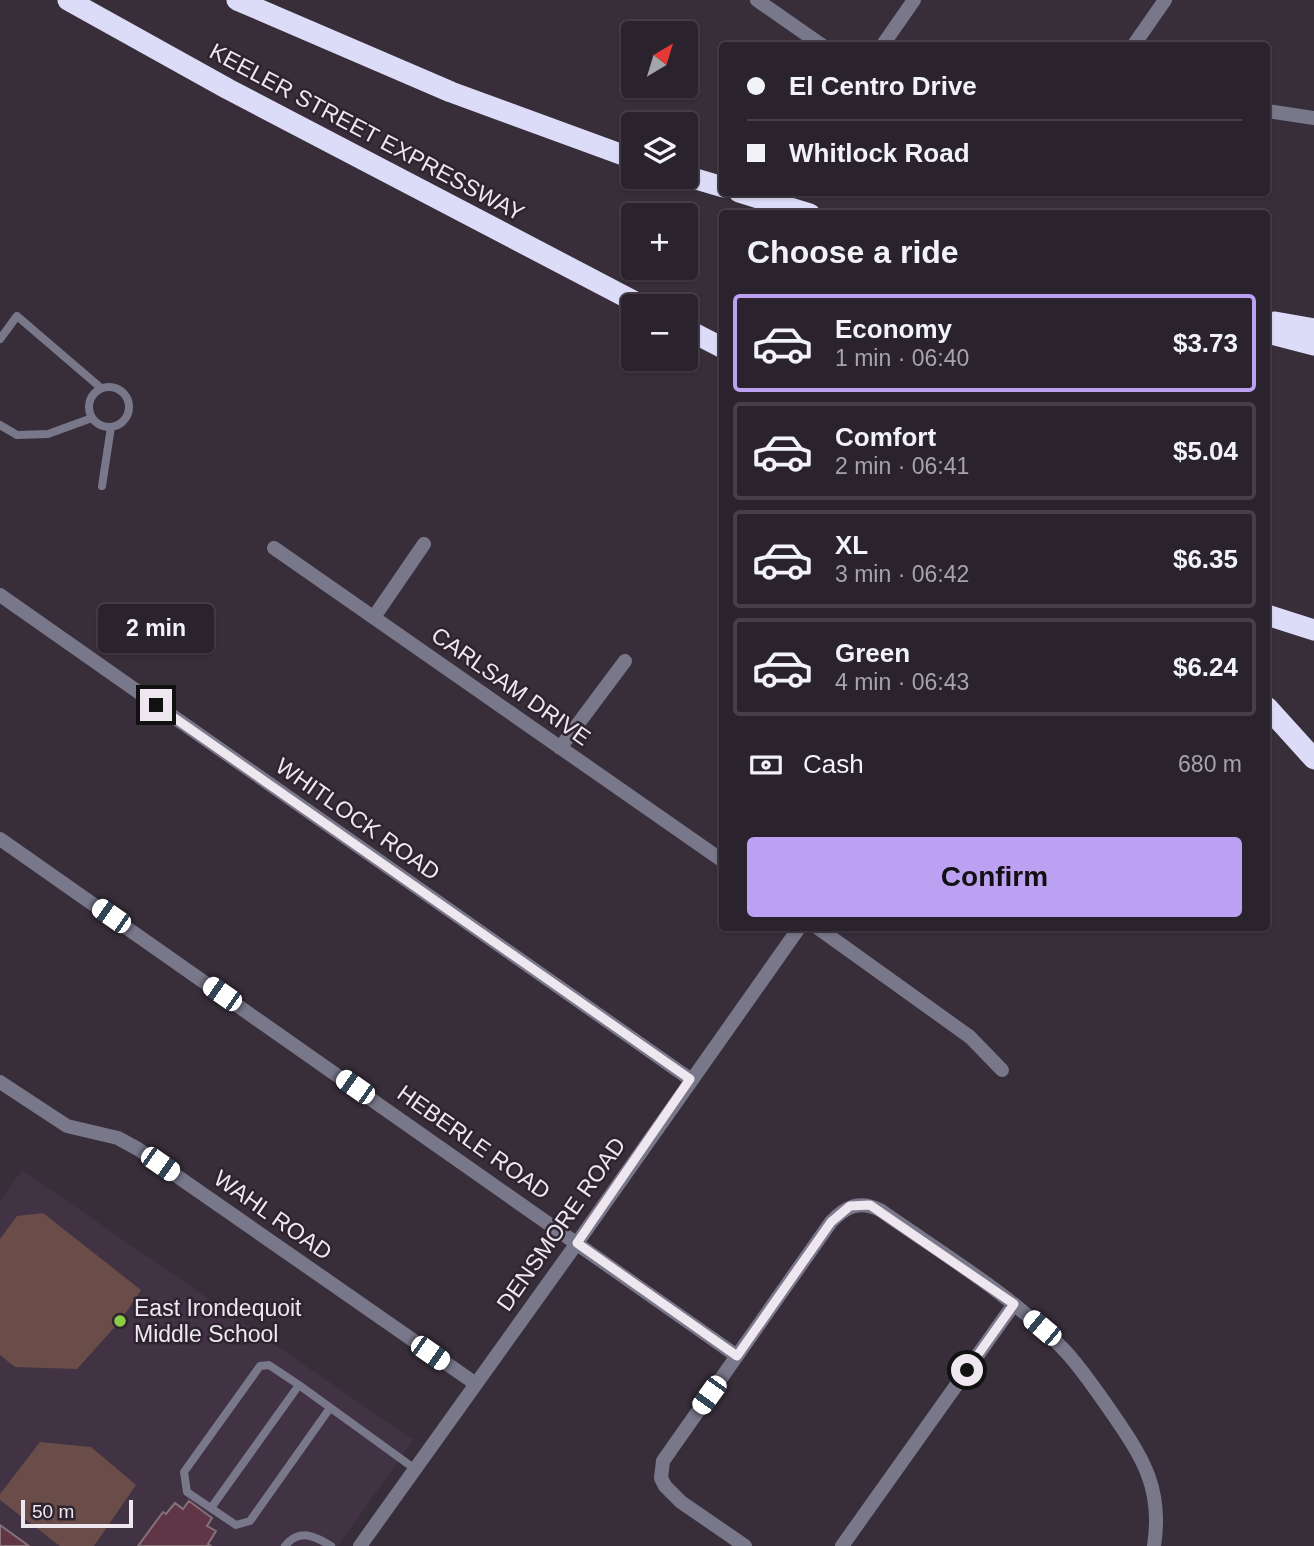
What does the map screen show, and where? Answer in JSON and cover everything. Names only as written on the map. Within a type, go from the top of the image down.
[{"type":"highway","points":[[58,0],[133,38]]},
{"type":"highway","name":"KEELER STREET EXPRESSWAY","points":[[68,0],[133,38],[621,294]]},
{"type":"highway","points":[[240,1],[450,92],[621,154]]},
{"type":"highway","points":[[698,180],[719,186]]},
{"type":"highway","points":[[753,196],[797,210]]},
{"type":"highway","points":[[1270,322],[1314,329]]},
{"type":"highway","points":[[1270,334],[1314,345]]},
{"type":"highway","points":[[698,335],[719,346]]},
{"type":"highway","points":[[1270,616],[1314,630]]},
{"type":"highway","points":[[1270,710],[1314,760]]},
{"type":"street","points":[[757,0],[817,42]]},
{"type":"street","points":[[885,42],[914,0]]},
{"type":"street","points":[[1137,42],[1165,0]]},
{"type":"street","points":[[1270,111],[1314,118]]},
{"type":"street","points":[[374,617],[424,544]]},
{"type":"street","name":"CARLSAM DRIVE","points":[[274,548],[719,858]]},
{"type":"street","name":"WHITLOCK ROAD","points":[[0,595],[690,1079]]},
{"type":"street","points":[[560,748],[625,662]]},
{"type":"street","name":"HEBERLE ROAD","points":[[0,839],[737,1356]]},
{"type":"street","name":"DENSMORE ROAD","points":[[360,1546],[797,931]]},
{"type":"street","points":[[822,931],[970,1037],[1002,1070]]},
{"type":"street","name":"WAHL ROAD","points":[[0,1082],[67,1126],[118,1138],[138,1149],[476,1384]]},
{"type":"street","points":[[745,1546],[672,1494],[665,1486],[661,1469],[667,1454],[831,1222],[850,1206],[861,1204],[880,1210],[1014,1304],[1068,1354],[1087,1376],[1146,1467],[1157,1510],[1154,1546]]},
{"type":"street","points":[[842,1546],[1014,1304]]},
{"type":"lane","points":[[0,339],[17,316],[101,388]]},
{"type":"lane","points":[[107,386],[125,393],[130,405],[123,422],[111,427],[103,426],[92,418],[89,404],[101,388],[107,386]]},
{"type":"lane","points":[[0,425],[17,435],[48,434],[92,418]]},
{"type":"lane","points":[[102,486],[111,427]]},
{"type":"lane","points":[[330,1408],[250,1521],[236,1525],[187,1492],[184,1472],[260,1366],[269,1365],[299,1385],[415,1469]]},
{"type":"lane","points":[[211,1508],[299,1385]]},
{"type":"lane","points":[[285,1546],[302,1534],[314,1535],[328,1545]]},
{"type":"shaded area","name":"East Irondequoit Middle School","points":[[22,1170],[413,1440],[338,1546],[0,1546],[0,1201]]},
{"type":"shaded area","points":[[43,1213],[141,1290],[121,1320],[77,1369],[15,1367],[0,1355],[0,1239],[17,1216]]},
{"type":"shaded area","points":[[40,1442],[91,1447],[136,1485],[94,1546],[60,1546],[0,1500],[0,1494]]},
{"type":"building","points":[[189,1501],[212,1518],[207,1526],[216,1531],[208,1544],[211,1546],[138,1546],[163,1512],[166,1514],[175,1503],[183,1509]]},
{"type":"building","points":[[0,1525],[29,1546],[0,1546]]},
{"type":"place","name":"East Irondequoit Middle School","points":[[120,1321]]},
{"type":"route","points":[[156,705],[690,1079],[577,1243],[737,1356],[831,1222],[850,1206],[870,1205],[1014,1304],[967,1370]]}]
